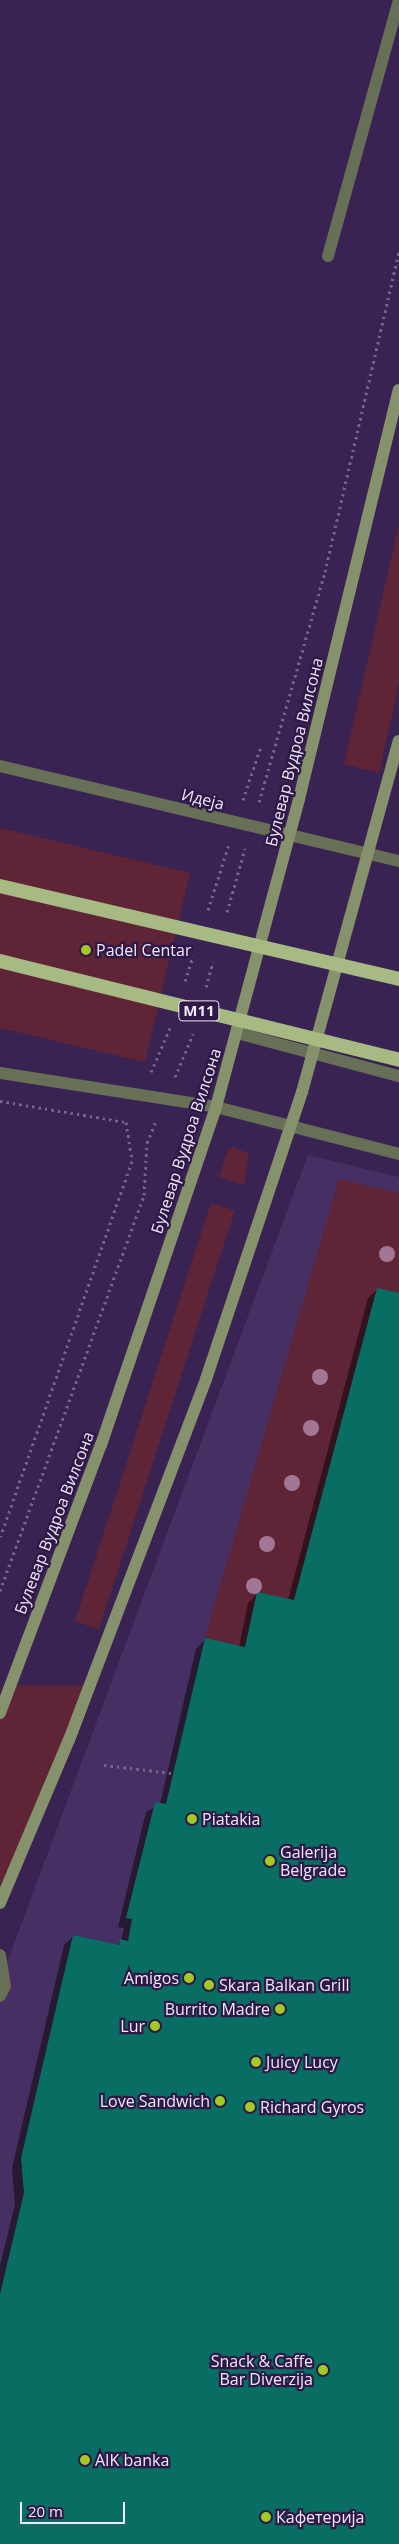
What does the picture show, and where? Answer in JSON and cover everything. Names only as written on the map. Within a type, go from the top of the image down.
[{"type":"highway","points":[[0,886],[399,979]]},
{"type":"highway","name":"M11","points":[[0,961],[399,1060]]},
{"type":"main road","name":"Булевар Вудроа Вилсона","points":[[0,1713],[101,1445],[216,1107],[290,836],[399,390]]},
{"type":"main road","points":[[0,1903],[69,1740],[203,1388],[291,1126],[370,855],[399,741]]},
{"type":"street","points":[[328,256],[399,0]]},
{"type":"street","name":"Идеја","points":[[0,766],[236,824],[399,861]]},
{"type":"street","points":[[237,1033],[399,1076]]},
{"type":"street","points":[[0,1074],[216,1107],[399,1154]]},
{"type":"street","points":[[0,1955],[5,1986],[0,1996]]},
{"type":"path","points":[[236,824],[260,746]]},
{"type":"path","points":[[0,1101],[126,1122],[132,1161],[0,1537]]},
{"type":"path","points":[[104,1764],[173,1773]]},
{"type":"shaded area","points":[[399,524],[399,683],[379,773],[344,764]]},
{"type":"shaded area","name":"Padel Centar","points":[[0,828],[190,873],[145,1062],[0,1028]]},
{"type":"shaded area","points":[[234,1147],[249,1154],[244,1185],[219,1177],[227,1152]]},
{"type":"shaded area","name":"Galerija Belgrade","points":[[308,1155],[399,1177],[399,2544],[0,2544],[0,1981]]},
{"type":"shaded area","points":[[339,1179],[399,1193],[399,1293],[377,1288],[294,1600],[257,1592],[245,1647],[205,1638]]},
{"type":"shaded area","points":[[211,1203],[235,1211],[99,1629],[75,1621]]},
{"type":"shaded area","points":[[12,1685],[90,1686],[0,1903],[0,1713]]},
{"type":"building","name":"Galerija Belgrade","points":[[377,1288],[399,1293],[399,2544],[0,2544],[0,2294],[24,2193],[21,2158],[73,1935],[119,1945],[120,1939],[128,1941],[132,1919],[126,1918],[155,1802],[166,1804],[205,1638],[245,1647],[257,1592],[294,1600]]},
{"type":"place","name":"Padel Centar","points":[[86,950]]},
{"type":"place","name":"Piatakia","points":[[192,1819]]},
{"type":"place","name":"Galerija Belgrade","points":[[270,1861]]},
{"type":"place","name":"Amigos","points":[[189,1978]]},
{"type":"place","name":"Skara Balkan Grill","points":[[209,1985]]},
{"type":"place","name":"Burrito Madre","points":[[280,2009]]},
{"type":"place","name":"Lur","points":[[155,2026]]},
{"type":"place","name":"Juicy Lucy","points":[[256,2062]]},
{"type":"place","name":"Love Sandwich","points":[[220,2101]]},
{"type":"place","name":"Richard Gyros","points":[[250,2107]]},
{"type":"place","name":"Snack & Caffe Bar Diverzija","points":[[323,2370]]},
{"type":"place","name":"AIK banka","points":[[85,2460]]},
{"type":"place","name":"Кафетерија","points":[[266,2517]]}]
